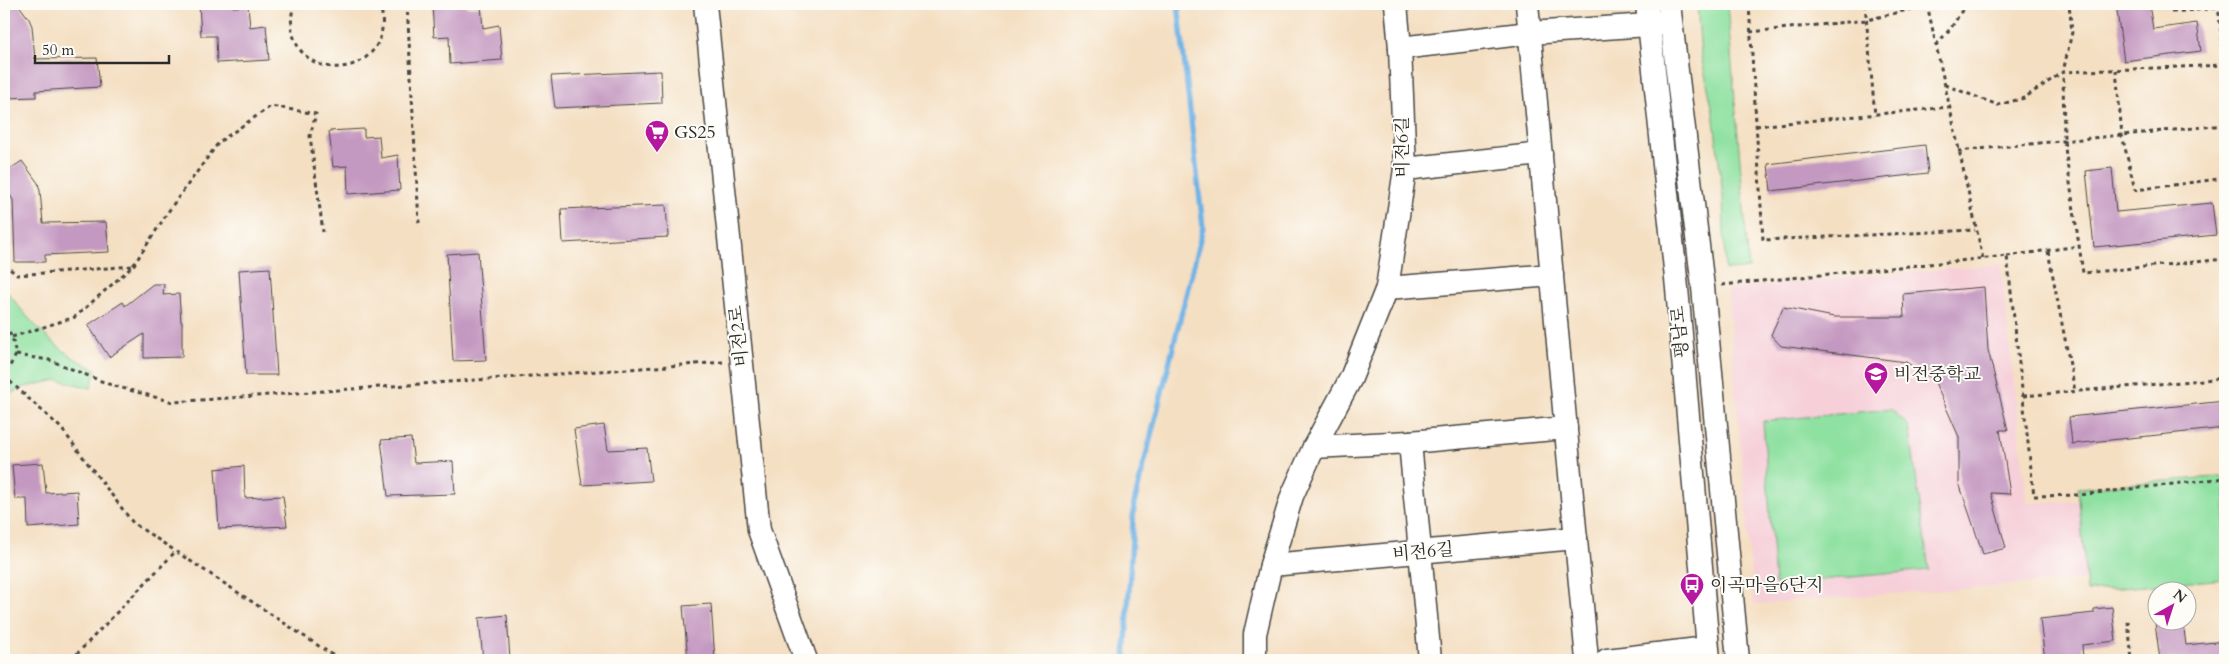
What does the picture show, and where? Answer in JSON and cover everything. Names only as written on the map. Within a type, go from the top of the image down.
[{"type":"street","name":"비전2로","points":[[705,4],[759,530],[806,660]]},
{"type":"street","name":"비전6길","points":[[1255,660],[1255,634],[1271,565],[1292,496],[1314,447],[1351,378],[1387,288],[1405,169],[1400,48],[1396,4]]},
{"type":"street","points":[[1527,4],[1587,660]]},
{"type":"street","name":"평남로","points":[[1647,4],[1677,288],[1708,654]]},
{"type":"street","points":[[1400,48],[1530,33],[1648,27],[1671,13],[1703,287],[1738,660]]},
{"type":"street","points":[[1405,169],[1541,154]]},
{"type":"street","points":[[1387,288],[1552,275]]},
{"type":"street","points":[[1314,447],[1410,442],[1566,428]]},
{"type":"street","points":[[1410,442],[1430,660]]},
{"type":"street","name":"비전6길","points":[[1271,565],[1576,538]]},
{"type":"street","points":[[1607,660],[1708,654]]},
{"type":"path","points":[[295,4],[291,22],[293,37],[301,51],[313,61],[326,67],[341,68],[355,65],[368,57],[377,45],[382,32],[383,17],[380,4]]},
{"type":"path","points":[[406,4],[419,223]]},
{"type":"path","points":[[1748,4],[1763,240],[1975,230]]},
{"type":"path","points":[[1865,4],[1875,116]]},
{"type":"path","points":[[1750,32],[1866,20],[1927,4],[1982,259]]},
{"type":"path","points":[[1936,45],[1951,28],[1966,4]]},
{"type":"path","points":[[2069,4],[2072,32],[2063,72],[2064,141],[2083,273],[2225,259]]},
{"type":"path","points":[[2172,4],[2172,12],[2218,6],[2225,72]]},
{"type":"path","points":[[1944,84],[1998,105],[2024,98],[2063,72],[2225,66]]},
{"type":"path","points":[[2116,70],[2122,135],[2136,190],[2225,178]]},
{"type":"path","points":[[12,337],[75,318],[133,266],[172,206],[219,142],[271,106],[316,114],[310,136],[323,232]]},
{"type":"path","points":[[1756,126],[1949,108]]},
{"type":"path","points":[[1958,151],[2225,125]]},
{"type":"path","points":[[1703,287],[1982,259],[2079,246]]},
{"type":"path","points":[[2048,251],[2075,391]]},
{"type":"path","points":[[2007,256],[2034,496],[2078,495],[2225,478]]},
{"type":"path","points":[[4,264],[17,275],[133,266]]},
{"type":"path","points":[[4,326],[12,337],[16,355],[4,376],[62,428],[133,523],[340,660]]},
{"type":"path","points":[[16,355],[49,360],[111,385],[173,402],[742,361]]},
{"type":"path","points":[[2022,396],[2225,378]]},
{"type":"path","points":[[71,660],[176,552]]},
{"type":"path","points":[[2128,622],[2132,660]]},
{"type":"shaded area","name":"비전중학교","points":[[2001,264],[2027,503],[2079,501],[2086,580],[1754,604],[1727,289]]},
{"type":"green space","points":[[1697,4],[1727,4],[1749,269],[1725,270],[1723,197],[1713,111],[1701,56]]},
{"type":"green space","points":[[4,287],[33,323],[56,345],[96,369],[91,388],[58,380],[25,387],[4,397]]},
{"type":"green space","points":[[1891,409],[1909,426],[1929,570],[1775,584],[1763,421]]},
{"type":"green space","points":[[2225,476],[2225,579],[2190,582],[2146,582],[2146,586],[2087,591],[2078,488]]},
{"type":"building","points":[[4,4],[18,4],[29,19],[32,26],[35,59],[97,58],[100,87],[36,91],[36,97],[6,98]]},
{"type":"building","points":[[199,4],[233,4],[233,7],[248,6],[250,27],[266,25],[269,60],[217,63],[216,36],[201,36]]},
{"type":"building","points":[[432,4],[466,4],[466,7],[481,6],[483,28],[499,25],[502,60],[450,64],[449,36],[434,37]]},
{"type":"building","points":[[2116,4],[2149,4],[2153,29],[2197,23],[2201,51],[2124,61]]},
{"type":"building","points":[[661,71],[662,103],[555,108],[551,76]]},
{"type":"building","points":[[364,129],[364,137],[379,136],[381,158],[398,155],[400,190],[348,194],[347,166],[333,167],[329,131]]},
{"type":"building","points":[[1925,145],[1928,173],[1771,191],[1768,164]]},
{"type":"building","points":[[22,161],[38,183],[43,223],[106,222],[109,252],[45,255],[45,262],[15,262],[13,200],[4,185],[4,173]]},
{"type":"building","points":[[2112,168],[2116,212],[2212,203],[2216,235],[2094,247],[2086,171]]},
{"type":"building","points":[[666,205],[668,237],[563,243],[561,209]]},
{"type":"building","points":[[478,252],[486,360],[453,361],[447,254]]},
{"type":"building","points":[[270,268],[277,375],[246,375],[239,270]]},
{"type":"building","points":[[153,284],[164,284],[163,295],[179,294],[182,322],[182,357],[144,358],[144,334],[109,357],[88,325],[123,302],[125,306]]},
{"type":"building","points":[[1984,287],[1988,350],[2008,430],[2000,430],[2010,494],[1991,493],[2006,548],[1983,554],[1959,483],[1959,437],[1934,380],[1906,362],[1781,346],[1771,335],[1783,307],[1834,317],[1904,317],[1903,294]]},
{"type":"building","points":[[2225,401],[2225,428],[2072,444],[2069,417]]},
{"type":"building","points":[[604,425],[608,450],[647,448],[651,481],[582,485],[574,429]]},
{"type":"building","points":[[411,438],[414,463],[453,461],[455,494],[388,496],[381,440]]},
{"type":"building","points":[[43,463],[46,493],[77,491],[79,524],[28,528],[27,499],[15,499],[12,465]]},
{"type":"building","points":[[244,466],[245,498],[283,496],[287,526],[219,529],[215,469]]},
{"type":"building","points":[[711,604],[715,660],[688,660],[683,606]]},
{"type":"building","points":[[2112,607],[2116,641],[2082,645],[2083,660],[2045,660],[2040,619],[2094,613],[2094,609]]},
{"type":"building","points":[[507,615],[510,660],[483,660],[479,618]]},
{"type":"building","points":[[2156,632],[2184,632],[2186,645],[2225,641],[2225,660],[2160,660]]},
{"type":"waterway","points":[[1125,660],[1134,504],[1203,227],[1178,4]]},
{"type":"place","name":"GS25","points":[[657,153]]},
{"type":"place","name":"비전중학교","points":[[1876,395]]},
{"type":"place","name":"이곡마을6단지","points":[[1692,606]]}]
